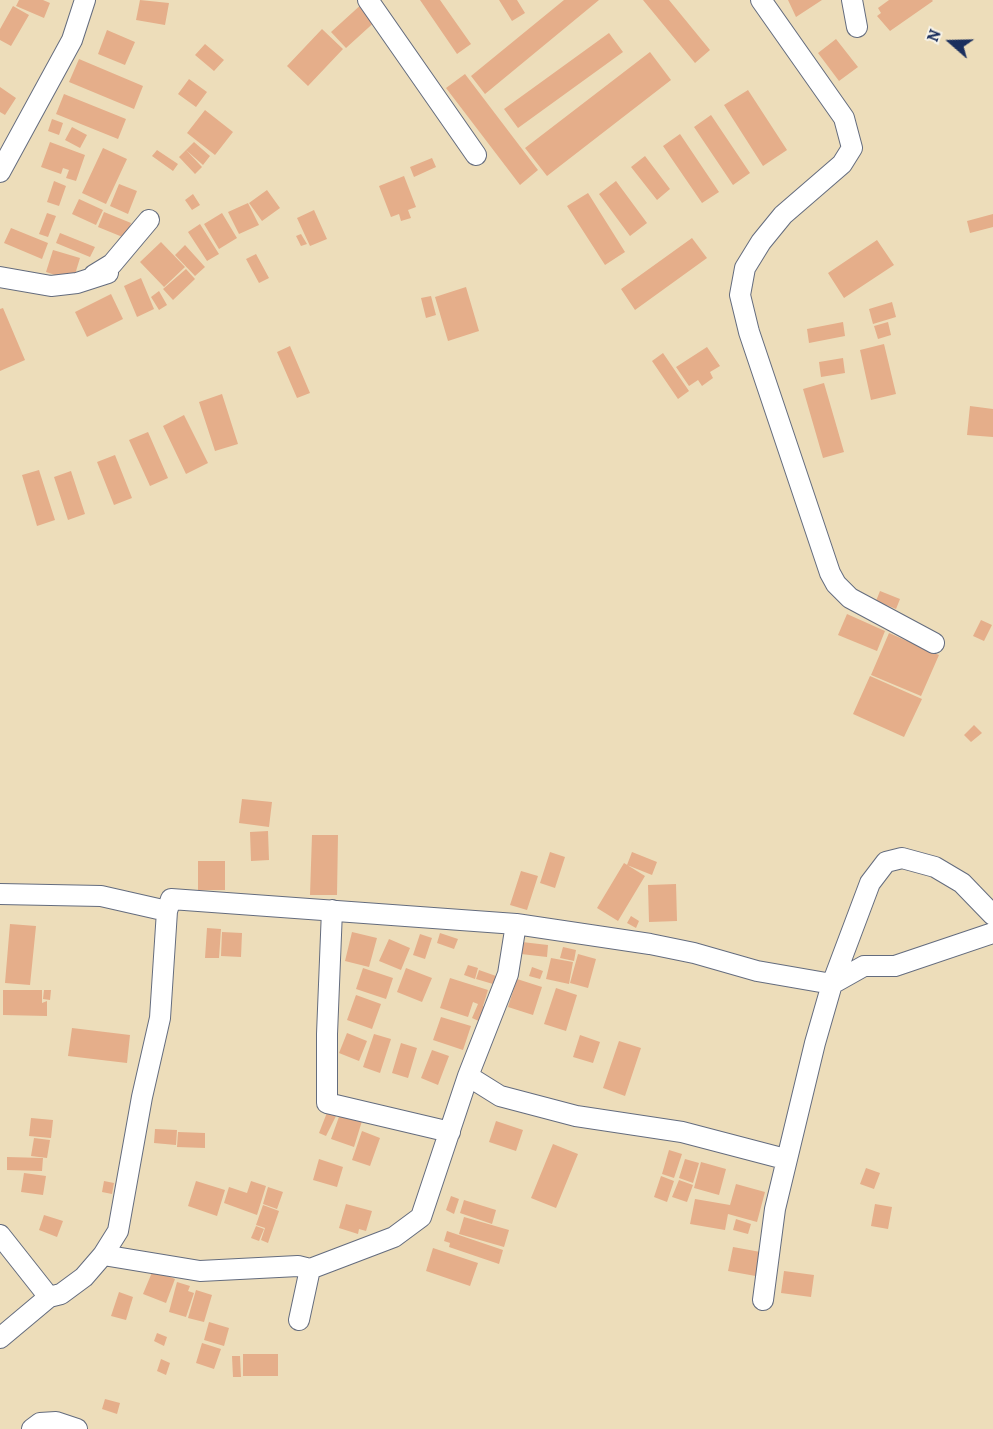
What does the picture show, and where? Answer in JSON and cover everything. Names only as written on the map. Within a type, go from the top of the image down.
[{"type":"street","points":[[0,172],[72,40],[85,0]]},
{"type":"street","points":[[368,0],[476,155]]},
{"type":"street","points":[[761,0],[844,118],[852,148],[843,164],[783,215],[761,242],[745,268],[741,295],[749,332],[833,578],[850,598],[934,644]]},
{"type":"street","points":[[852,0],[857,27]]},
{"type":"street","points":[[87,280],[112,264],[149,220]]},
{"type":"street","points":[[0,277],[51,286],[87,280],[108,273]]},
{"type":"street","points":[[763,1300],[775,1209],[785,1159],[832,984],[870,883],[886,862],[902,858],[935,867],[962,883],[993,915]]},
{"type":"street","points":[[0,894],[101,896],[167,911]]},
{"type":"street","points":[[0,1338],[49,1297],[61,1294],[84,1276],[103,1255],[118,1231],[124,1208],[142,1097],[160,1018],[167,911],[171,898],[516,924],[650,944],[694,953],[757,972],[832,984],[864,966],[896,966],[993,933]]},
{"type":"street","points":[[332,910],[327,1103],[450,1132]]},
{"type":"street","points":[[103,1255],[200,1271],[298,1266],[310,1269],[394,1237],[421,1217],[468,1076],[508,974],[516,924]]},
{"type":"street","points":[[468,1076],[500,1096],[565,1113],[682,1132],[785,1159]]},
{"type":"street","points":[[0,1235],[49,1297]]},
{"type":"street","points":[[299,1320],[310,1269]]},
{"type":"street","points":[[32,1429],[40,1423],[56,1422],[77,1429]]},
{"type":"building","points":[[19,0],[43,0],[50,3],[44,18],[16,6]]},
{"type":"building","points":[[140,0],[169,3],[165,25],[136,20]]},
{"type":"building","points":[[420,0],[440,0],[471,44],[457,54]]},
{"type":"building","points":[[499,0],[517,0],[525,13],[512,21]]},
{"type":"building","points":[[564,0],[599,0],[485,94],[471,76]]},
{"type":"building","points":[[643,0],[669,0],[710,50],[695,63]]},
{"type":"building","points":[[788,0],[822,0],[796,17]]},
{"type":"building","points":[[889,0],[933,1],[890,31],[877,16],[881,13],[878,8]]},
{"type":"building","points":[[364,2],[379,18],[346,48],[331,32]]},
{"type":"building","points":[[13,6],[29,15],[11,46],[0,40],[0,29]]},
{"type":"building","points":[[322,29],[343,49],[308,86],[287,66]]},
{"type":"building","points":[[107,30],[135,42],[125,65],[98,54]]},
{"type":"building","points":[[609,33],[623,52],[518,128],[504,109]]},
{"type":"building","points":[[836,39],[858,67],[839,81],[818,53]]},
{"type":"building","points":[[205,44],[224,60],[214,71],[195,55]]},
{"type":"building","points":[[650,52],[671,80],[547,176],[525,148]]},
{"type":"building","points":[[79,59],[143,86],[134,109],[69,82]]},
{"type":"building","points":[[465,74],[538,170],[520,185],[446,88]]},
{"type":"building","points":[[189,79],[207,92],[196,107],[178,94]]},
{"type":"building","points":[[0,87],[16,98],[5,115],[0,112]]},
{"type":"building","points":[[748,90],[787,150],[763,166],[724,105]]},
{"type":"building","points":[[64,94],[126,119],[118,139],[56,114]]},
{"type":"building","points":[[205,110],[233,132],[215,155],[187,133]]},
{"type":"building","points":[[711,115],[750,173],[733,185],[694,127]]},
{"type":"building","points":[[52,119],[63,123],[59,135],[48,131]]},
{"type":"building","points":[[72,127],[87,135],[80,148],[65,140]]},
{"type":"building","points":[[680,134],[719,192],[702,203],[663,146]]},
{"type":"building","points":[[50,142],[85,155],[76,181],[66,178],[69,170],[63,168],[61,174],[41,167]]},
{"type":"building","points":[[194,142],[210,156],[203,165],[186,150]]},
{"type":"building","points":[[103,148],[127,159],[106,204],[82,193]]},
{"type":"building","points":[[157,150],[178,164],[173,171],[152,156]]},
{"type":"building","points":[[186,150],[202,167],[195,174],[179,157]]},
{"type":"building","points":[[645,156],[670,189],[657,200],[631,167]]},
{"type":"building","points":[[432,158],[436,167],[414,177],[410,167]]},
{"type":"building","points":[[404,176],[416,207],[408,210],[411,218],[401,221],[399,214],[391,217],[379,186]]},
{"type":"building","points":[[54,181],[66,186],[59,206],[47,202]]},
{"type":"building","points":[[616,181],[647,223],[630,236],[599,194]]},
{"type":"building","points":[[119,184],[137,191],[128,214],[110,206]]},
{"type":"building","points":[[267,190],[280,208],[262,221],[249,203]]},
{"type":"building","points":[[588,193],[625,252],[605,265],[567,206]]},
{"type":"building","points":[[193,194],[200,205],[192,210],[185,200]]},
{"type":"building","points":[[79,199],[103,210],[96,225],[72,214]]},
{"type":"building","points":[[248,203],[259,225],[239,234],[228,212]]},
{"type":"building","points":[[314,210],[327,239],[310,246],[297,218]]},
{"type":"building","points":[[104,212],[131,223],[125,238],[98,227]]},
{"type":"building","points":[[47,213],[56,216],[48,237],[39,234]]},
{"type":"building","points":[[222,213],[237,238],[219,249],[204,224]]},
{"type":"building","points":[[993,214],[993,227],[970,233],[967,221]]},
{"type":"building","points":[[200,224],[219,254],[207,261],[188,232]]},
{"type":"building","points":[[11,228],[48,243],[42,259],[4,243]]},
{"type":"building","points":[[60,233],[95,247],[90,257],[56,243]]},
{"type":"building","points":[[301,234],[307,244],[301,246],[296,236]]},
{"type":"building","points":[[692,238],[707,258],[635,310],[621,289]]},
{"type":"building","points":[[877,240],[894,265],[844,298],[828,273]]},
{"type":"building","points":[[161,242],[185,267],[164,287],[140,262]]},
{"type":"building","points":[[185,245],[205,267],[195,276],[175,255]]},
{"type":"building","points":[[53,250],[80,258],[73,281],[46,272]]},
{"type":"building","points":[[256,254],[269,278],[259,283],[246,259]]},
{"type":"building","points":[[186,269],[195,279],[173,300],[163,289]]},
{"type":"building","points":[[141,278],[154,309],[137,317],[124,286]]},
{"type":"building","points":[[466,287],[479,331],[448,341],[435,297]]},
{"type":"building","points":[[159,291],[167,305],[159,310],[151,297]]},
{"type":"building","points":[[111,294],[123,319],[87,337],[75,312]]},
{"type":"building","points":[[431,296],[436,315],[426,318],[421,298]]},
{"type":"building","points":[[892,302],[896,317],[873,324],[869,309]]},
{"type":"building","points":[[3,308],[25,360],[0,371],[0,309]]},
{"type":"building","points":[[843,322],[845,336],[809,343],[807,329]]},
{"type":"building","points":[[888,322],[891,335],[878,339],[874,326]]},
{"type":"building","points":[[884,344],[896,394],[871,400],[860,350]]},
{"type":"building","points":[[290,346],[310,393],[297,398],[277,352]]},
{"type":"building","points":[[707,347],[720,366],[710,372],[713,378],[702,386],[698,380],[689,386],[676,367]]},
{"type":"building","points":[[663,353],[689,391],[678,399],[652,361]]},
{"type":"building","points":[[843,358],[845,373],[821,377],[819,362]]},
{"type":"building","points":[[824,383],[844,452],[823,458],[803,389]]},
{"type":"building","points":[[222,394],[238,444],[215,451],[199,402]]},
{"type":"building","points":[[970,406],[993,409],[993,437],[967,435]]},
{"type":"building","points":[[184,415],[208,463],[186,474],[163,426]]},
{"type":"building","points":[[148,432],[168,478],[150,486],[129,440]]},
{"type":"building","points":[[115,455],[132,498],[114,505],[97,462]]},
{"type":"building","points":[[39,470],[55,520],[37,526],[22,475]]},
{"type":"building","points":[[71,471],[85,514],[68,520],[54,477]]},
{"type":"building","points":[[880,591],[900,599],[896,609],[876,601]]},
{"type":"building","points":[[847,614],[885,631],[877,651],[838,635]]},
{"type":"building","points":[[981,620],[992,625],[984,641],[973,636]]},
{"type":"building","points":[[889,633],[939,655],[921,696],[871,675]]},
{"type":"building","points":[[870,676],[922,699],[904,737],[853,714]]},
{"type":"building","points":[[974,725],[982,733],[971,742],[964,735]]},
{"type":"building","points":[[242,799],[272,802],[269,827],[239,823]]},
{"type":"building","points":[[268,831],[269,860],[251,861],[250,832]]},
{"type":"building","points":[[312,835],[338,835],[337,895],[310,895]]},
{"type":"building","points":[[550,852],[565,857],[555,888],[540,883]]},
{"type":"building","points":[[632,852],[657,862],[652,875],[627,865]]},
{"type":"building","points":[[198,861],[225,861],[225,890],[198,890]]},
{"type":"building","points":[[624,863],[645,876],[618,921],[597,908]]},
{"type":"building","points":[[521,871],[538,876],[527,910],[510,905]]},
{"type":"building","points":[[676,884],[677,921],[649,922],[648,885]]},
{"type":"building","points":[[631,916],[639,921],[636,928],[627,923]]},
{"type":"building","points":[[10,924],[36,926],[30,985],[5,983]]},
{"type":"building","points":[[207,928],[221,929],[219,958],[205,958]]},
{"type":"building","points":[[222,932],[242,933],[241,957],[221,956]]},
{"type":"building","points":[[352,932],[377,938],[369,967],[345,961]]},
{"type":"building","points":[[440,933],[458,939],[454,949],[437,943]]},
{"type":"building","points":[[420,934],[432,938],[425,959],[413,955]]},
{"type":"building","points":[[389,939],[410,948],[401,970],[379,961]]},
{"type":"building","points":[[522,942],[548,945],[547,957],[521,954]]},
{"type":"building","points":[[563,947],[576,950],[574,961],[560,958]]},
{"type":"building","points":[[578,954],[596,959],[588,988],[570,983]]},
{"type":"building","points":[[551,958],[573,962],[569,984],[546,979]]},
{"type":"building","points":[[468,965],[478,968],[475,979],[464,975]]},
{"type":"building","points":[[532,967],[543,971],[540,979],[529,976]]},
{"type":"building","points":[[363,968],[393,978],[386,999],[356,989]]},
{"type":"building","points":[[406,968],[432,978],[422,1002],[397,992]]},
{"type":"building","points":[[479,970],[496,976],[493,984],[476,979]]},
{"type":"building","points":[[450,978],[488,990],[483,1006],[487,1008],[481,1022],[472,1018],[478,1004],[473,1002],[468,1017],[440,1008]]},
{"type":"building","points":[[517,979],[542,987],[533,1015],[508,1007]]},
{"type":"building","points":[[556,988],[577,995],[566,1031],[544,1024]]},
{"type":"building","points":[[3,990],[42,990],[42,1003],[47,1001],[47,1016],[3,1015]]},
{"type":"building","points":[[44,990],[51,990],[50,1000],[43,999]]},
{"type":"building","points":[[356,995],[381,1004],[372,1029],[347,1020]]},
{"type":"building","points":[[441,1017],[471,1026],[463,1050],[433,1040]]},
{"type":"building","points":[[72,1028],[130,1035],[127,1063],[68,1056]]},
{"type":"building","points":[[347,1033],[367,1041],[359,1061],[339,1053]]},
{"type":"building","points":[[374,1034],[391,1039],[380,1073],[363,1067]]},
{"type":"building","points":[[580,1035],[600,1042],[593,1063],[573,1057]]},
{"type":"building","points":[[619,1041],[641,1048],[625,1096],[603,1088]]},
{"type":"building","points":[[401,1043],[417,1048],[408,1078],[392,1073]]},
{"type":"building","points":[[432,1050],[449,1056],[438,1085],[421,1078]]},
{"type":"building","points":[[328,1110],[337,1114],[326,1136],[319,1133]]},
{"type":"building","points":[[340,1114],[362,1121],[354,1147],[331,1139]]},
{"type":"building","points":[[31,1118],[53,1120],[51,1138],[29,1136]]},
{"type":"building","points":[[496,1121],[523,1130],[516,1151],[489,1142]]},
{"type":"building","points":[[155,1129],[177,1130],[176,1145],[154,1143]]},
{"type":"building","points":[[362,1131],[380,1138],[370,1166],[352,1160]]},
{"type":"building","points":[[178,1132],[205,1133],[205,1148],[177,1147]]},
{"type":"building","points":[[34,1138],[50,1140],[47,1158],[31,1156]]},
{"type":"building","points":[[553,1144],[578,1154],[556,1208],[531,1198]]},
{"type":"building","points":[[669,1150],[682,1154],[674,1178],[662,1174]]},
{"type":"building","points":[[7,1157],[43,1158],[42,1171],[7,1170]]},
{"type":"building","points":[[319,1159],[343,1167],[337,1187],[313,1180]]},
{"type":"building","points":[[685,1159],[699,1163],[693,1183],[679,1178]]},
{"type":"building","points":[[701,1162],[726,1169],[719,1195],[694,1188]]},
{"type":"building","points":[[866,1168],[880,1173],[874,1189],[860,1184]]},
{"type":"building","points":[[24,1173],[46,1176],[43,1195],[21,1192]]},
{"type":"building","points":[[661,1176],[674,1181],[667,1202],[654,1197]]},
{"type":"building","points":[[679,1180],[693,1185],[687,1202],[672,1197]]},
{"type":"building","points":[[104,1181],[114,1183],[112,1194],[102,1192]]},
{"type":"building","points":[[196,1181],[225,1190],[217,1216],[188,1206]]},
{"type":"building","points":[[251,1181],[266,1186],[257,1215],[224,1203],[229,1187],[247,1193]]},
{"type":"building","points":[[736,1184],[765,1192],[757,1222],[728,1214],[725,1230],[690,1224],[695,1199],[730,1205]]},
{"type":"building","points":[[268,1187],[283,1192],[277,1209],[263,1204]]},
{"type":"building","points":[[451,1196],[459,1199],[454,1214],[446,1210]]},
{"type":"building","points":[[464,1200],[496,1210],[492,1224],[460,1213]]},
{"type":"building","points":[[346,1204],[372,1211],[366,1231],[359,1229],[358,1234],[339,1228]]},
{"type":"building","points":[[875,1204],[892,1207],[888,1229],[871,1226]]},
{"type":"building","points":[[263,1205],[279,1211],[268,1243],[261,1240],[265,1228],[256,1225]]},
{"type":"building","points":[[44,1215],[63,1221],[57,1237],[39,1230]]},
{"type":"building","points":[[464,1217],[509,1230],[504,1247],[459,1234]]},
{"type":"building","points":[[736,1219],[751,1224],[748,1234],[733,1230]]},
{"type":"building","points":[[256,1226],[264,1229],[259,1241],[251,1238]]},
{"type":"building","points":[[447,1231],[503,1250],[499,1264],[449,1247],[450,1243],[444,1241]]},
{"type":"building","points":[[733,1247],[766,1253],[761,1277],[728,1271]]},
{"type":"building","points":[[433,1248],[478,1263],[470,1286],[426,1271]]},
{"type":"building","points":[[153,1270],[175,1279],[166,1303],[143,1294]]},
{"type":"building","points":[[784,1271],[814,1275],[811,1297],[781,1293]]},
{"type":"building","points":[[177,1282],[190,1286],[188,1291],[194,1293],[186,1317],[169,1312]]},
{"type":"building","points":[[196,1290],[212,1295],[204,1322],[188,1318]]},
{"type":"building","points":[[119,1292],[133,1297],[126,1320],[111,1316]]},
{"type":"building","points":[[209,1322],[229,1328],[224,1346],[204,1340]]},
{"type":"building","points":[[157,1333],[167,1337],[164,1346],[154,1341]]},
{"type":"building","points":[[202,1343],[221,1349],[214,1369],[196,1363]]},
{"type":"building","points":[[243,1354],[278,1354],[278,1376],[243,1376]]},
{"type":"building","points":[[232,1356],[240,1356],[241,1377],[233,1377]]},
{"type":"building","points":[[161,1359],[170,1363],[166,1375],[157,1371]]},
{"type":"building","points":[[105,1399],[120,1403],[117,1414],[102,1409]]}]
